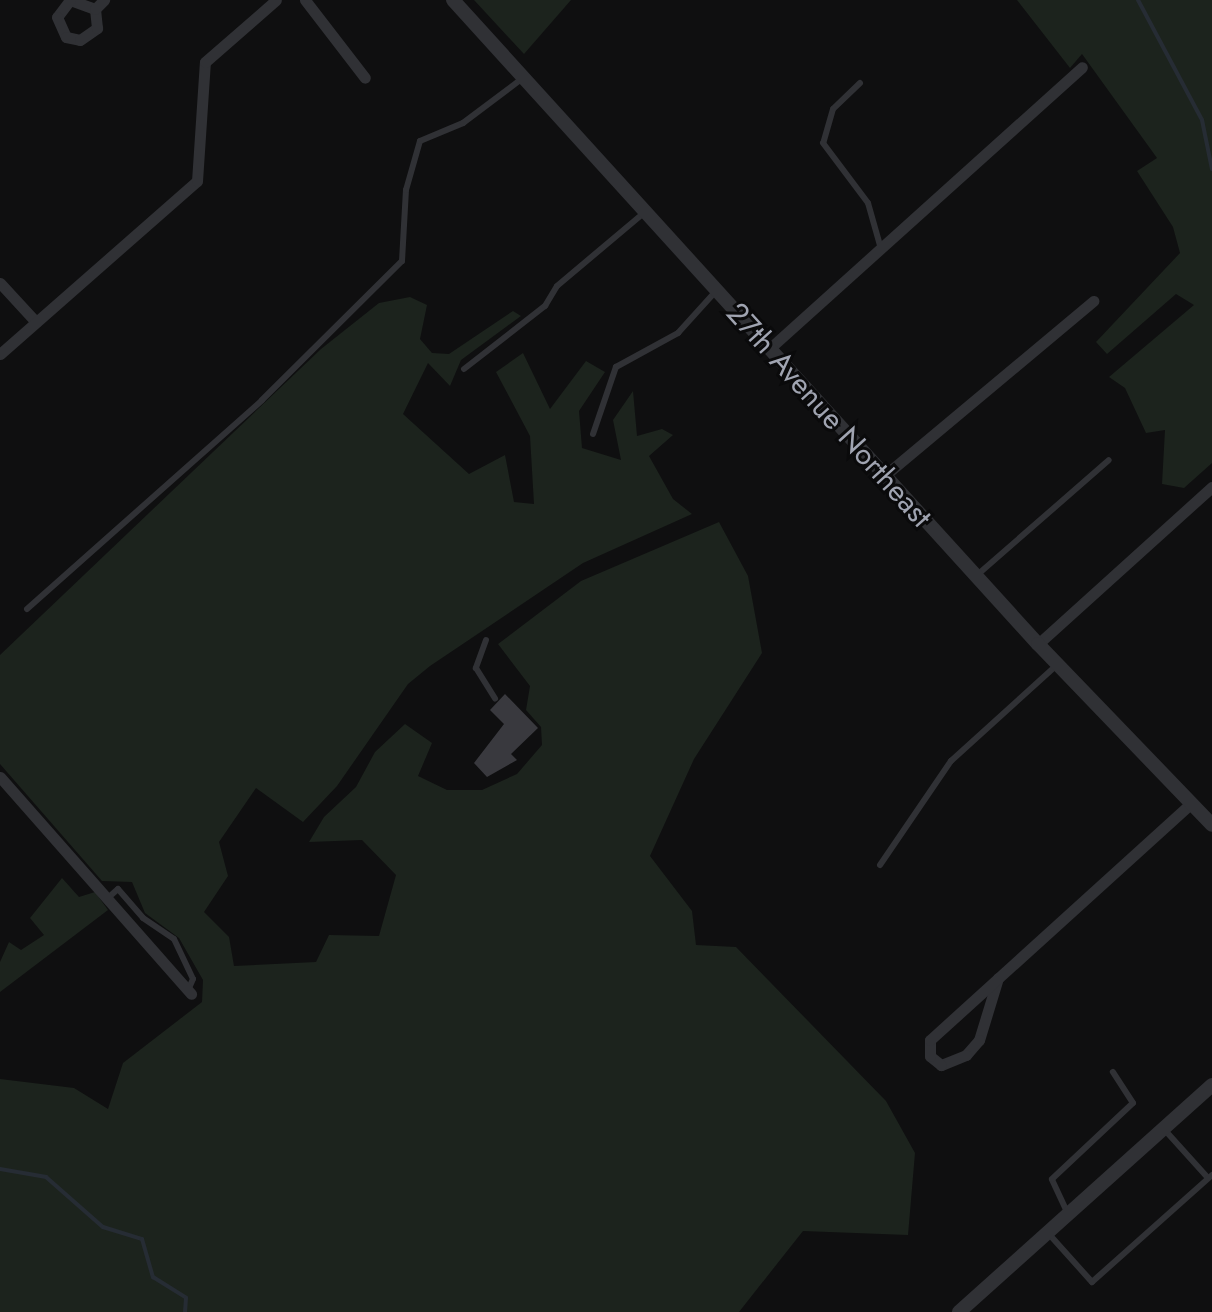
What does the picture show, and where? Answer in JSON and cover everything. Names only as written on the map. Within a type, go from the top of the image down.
[{"type":"street","points":[[0,354],[197,181],[205,62],[276,0]]},
{"type":"street","points":[[305,0],[365,78]]},
{"type":"street","name":"27th Avenue Northeast","points":[[453,0],[976,577],[1212,825]]},
{"type":"street","points":[[769,349],[1082,67]]},
{"type":"street","points":[[0,283],[36,322]]},
{"type":"street","points":[[884,476],[1093,301]]},
{"type":"street","points":[[1038,644],[1212,487]]},
{"type":"street","points":[[0,777],[109,897],[189,992]]},
{"type":"street","points":[[998,978],[979,1040],[966,1055],[941,1065],[930,1056],[930,1040],[998,978],[1191,803]]},
{"type":"street","points":[[959,1312],[1212,1085]]},
{"type":"lane","points":[[27,609],[262,400],[402,261],[406,190],[420,141],[463,123],[523,78]]},
{"type":"lane","points":[[860,83],[833,109],[823,143],[872,210],[881,249]]},
{"type":"lane","points":[[464,369],[545,306],[557,286],[645,212]]},
{"type":"lane","points":[[593,434],[616,367],[678,333],[716,291]]},
{"type":"lane","points":[[976,577],[1109,460]]},
{"type":"lane","points":[[486,640],[476,668],[495,699]]},
{"type":"lane","points":[[880,865],[951,761],[1058,664]]},
{"type":"lane","points":[[109,897],[118,889],[143,918],[174,939],[193,979],[189,992]]},
{"type":"lane","points":[[1068,1214],[1052,1179],[1133,1103],[1113,1072]]},
{"type":"lane","points":[[1048,1233],[1092,1282],[1210,1176],[1163,1128]]},
{"type":"shaded area","points":[[474,0],[571,0],[524,54]]},
{"type":"shaded area","points":[[1017,0],[1212,0],[1212,463],[1184,488],[1162,484],[1165,430],[1146,433],[1125,388],[1109,377],[1194,305],[1176,294],[1107,354],[1096,342],[1180,253],[1173,227],[1137,171],[1157,158],[1082,54],[1070,68]]},
{"type":"shaded area","points":[[410,297],[427,305],[420,339],[432,353],[449,354],[513,311],[521,316],[461,360],[450,386],[428,363],[403,414],[469,474],[505,455],[514,502],[534,504],[530,436],[496,372],[523,353],[550,409],[586,361],[605,372],[579,411],[582,448],[621,460],[613,420],[633,391],[637,436],[662,429],[673,435],[649,456],[673,499],[692,514],[583,563],[430,666],[408,684],[337,786],[303,822],[256,788],[219,842],[228,876],[204,912],[229,937],[234,966],[316,962],[329,935],[379,936],[396,875],[362,840],[309,842],[324,817],[356,787],[375,752],[405,724],[432,743],[418,776],[447,790],[482,790],[517,774],[542,745],[541,727],[526,710],[530,686],[498,644],[581,581],[719,522],[748,576],[762,653],[694,759],[650,856],[692,911],[696,945],[736,947],[886,1101],[915,1153],[908,1235],[803,1231],[739,1312],[0,1312],[0,1079],[74,1088],[108,1109],[123,1063],[202,1002],[203,980],[179,938],[145,913],[132,882],[102,881],[0,764],[0,655],[321,349],[379,303]]},
{"type":"shaded area","points":[[62,878],[79,897],[95,892],[108,910],[0,992],[0,962],[9,942],[21,950],[44,935],[30,918]]},
{"type":"building","points":[[505,694],[538,728],[511,754],[517,760],[487,777],[474,763],[504,724],[490,710]]},
{"type":"waterway","points":[[1138,0],[1202,120],[1212,169]]},
{"type":"waterway","points":[[0,1169],[46,1177],[103,1227],[142,1239],[153,1277],[186,1298],[185,1312]]}]
